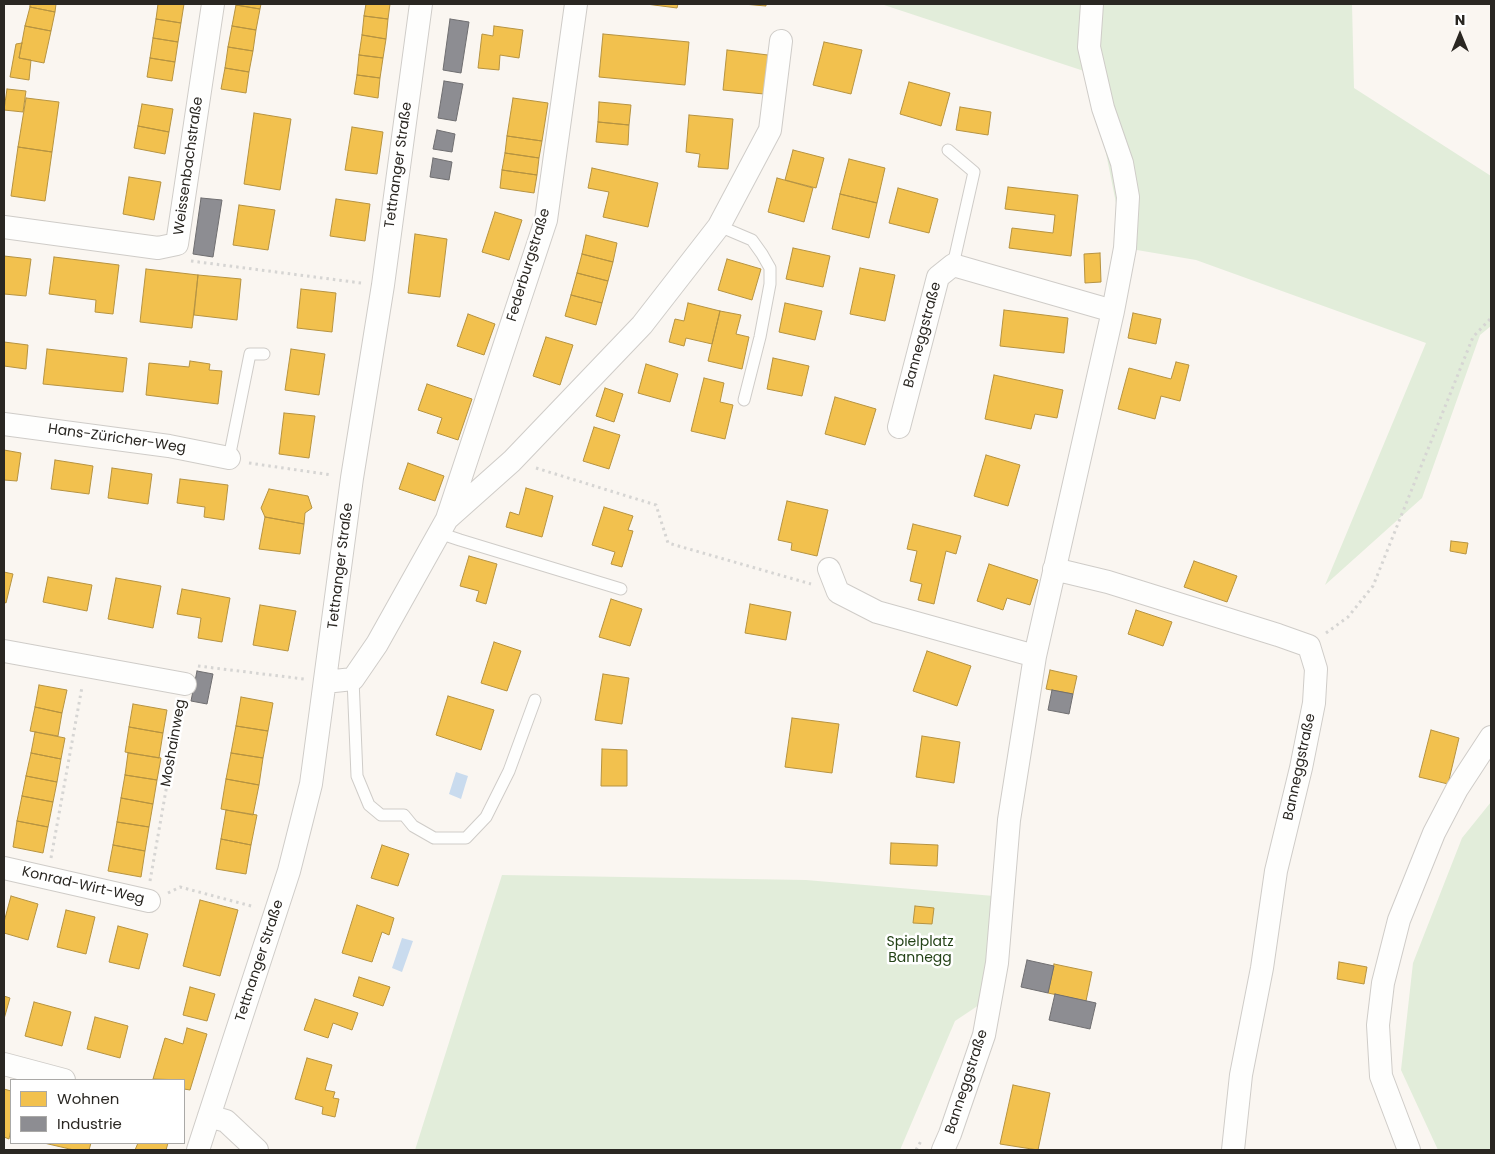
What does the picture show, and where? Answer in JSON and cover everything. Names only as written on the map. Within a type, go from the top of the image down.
[{"type":"street","name":"Weissenbachstraße","points":[[4,227],[158,248],[177,244],[213,4]]},
{"type":"street","name":"Tettnanger Straße","points":[[198,1150],[289,871],[311,784],[352,478],[383,285],[421,4]]},
{"type":"street","name":"Federburgstraße","points":[[353,679],[377,644],[443,526],[546,220],[576,4]]},
{"type":"street","name":"Banneggstraße","points":[[943,1150],[984,1035],[997,963],[1009,820],[1035,656],[1113,311],[1125,248],[1128,197],[1122,163],[1103,108],[1089,47],[1090,10],[1092,4]]},
{"type":"street","name":"Federburgstraße","points":[[443,526],[512,461],[642,325],[719,226],[770,130],[781,41]]},
{"type":"street","points":[[953,265],[1113,311]]},
{"type":"street","name":"Banneggstraße","points":[[899,427],[938,277],[953,265]]},
{"type":"street","name":"Hans-Züricher-Weg","points":[[4,424],[169,446],[229,458]]},
{"type":"street","points":[[829,569],[838,592],[876,612],[1035,656]]},
{"type":"street","points":[[1054,569],[1108,582],[1309,646]]},
{"type":"street","name":"Banneggstraße","points":[[1233,1150],[1241,1075],[1262,968],[1276,872],[1302,768],[1314,702],[1316,669],[1309,646]]},
{"type":"street","name":"Moshainweg","points":[[4,651],[185,684]]},
{"type":"street","points":[[325,682],[353,679]]},
{"type":"street","points":[[1409,1150],[1381,1076],[1378,1025],[1383,982],[1399,920],[1434,833],[1457,789],[1491,737]]},
{"type":"street","name":"Konrad-Wirt-Weg","points":[[4,868],[149,902]]},
{"type":"street","points":[[4,1064],[60,1079]]},
{"type":"street","points":[[209,1116],[226,1121],[257,1150]]},
{"type":"lane","points":[[948,150],[974,172],[953,265]]},
{"type":"lane","points":[[719,226],[752,240],[770,268],[770,284],[760,337],[744,400]]},
{"type":"lane","points":[[229,458],[250,354],[264,354]]},
{"type":"lane","points":[[443,526],[621,589]]},
{"type":"lane","points":[[353,679],[358,776],[368,805],[381,815],[404,815],[413,826],[434,838],[466,838],[486,817],[509,771],[535,700]]},
{"type":"path","points":[[177,244],[186,260],[341,282]]},
{"type":"path","points":[[1309,646],[1348,617],[1373,586],[1473,337],[1491,318]]},
{"type":"path","points":[[512,461],[656,505],[668,542],[838,592]]},
{"type":"path","points":[[257,465],[318,473]]},
{"type":"path","points":[[185,684],[194,665],[325,682]]},
{"type":"path","points":[[48,878],[86,666]]},
{"type":"path","name":"Moshainweg","points":[[149,902],[150,882],[185,684]]},
{"type":"path","name":"Konrad-Wirt-Weg","points":[[149,902],[180,887],[275,912]]},
{"type":"green space","points":[[881,4],[1352,4],[1354,88],[1491,176],[1491,326],[1480,335],[1422,498],[1325,585],[1426,343],[1196,260],[1125,248],[1090,73]]},
{"type":"green space","points":[[1491,802],[1491,1150],[1438,1150],[1401,1070],[1413,963],[1462,838]]},
{"type":"green space","name":"Spielplatz Bannegg","points":[[502,875],[806,880],[994,896],[990,951],[979,1005],[955,1021],[900,1150],[415,1150]]},
{"type":"water","points":[[456,772],[468,776],[461,799],[449,794]]},
{"type":"water","points":[[402,938],[413,941],[402,972],[392,968]]},
{"type":"building: Wohnen","points":[[30,4],[56,4],[55,12],[30,7]]},
{"type":"building: Wohnen","points":[[158,4],[184,4],[181,23],[156,19]]},
{"type":"building: Wohnen","points":[[236,4],[261,4],[260,9]]},
{"type":"building: Wohnen","points":[[366,4],[390,4],[388,19],[364,16]]},
{"type":"building: Wohnen","points":[[646,4],[678,4],[677,8]]},
{"type":"building: Wohnen","points":[[743,4],[766,4],[766,6]]},
{"type":"building: Wohnen","points":[[236,5],[260,9],[256,30],[232,26]]},
{"type":"building: Wohnen","points":[[30,7],[55,12],[51,31],[25,26]]},
{"type":"building: Wohnen","points":[[364,16],[388,19],[386,39],[362,35]]},
{"type":"building: Wohnen","points":[[156,19],[181,23],[178,42],[153,38]]},
{"type":"building: Wohnen","points":[[25,26],[51,31],[44,63],[19,58]]},
{"type":"building: Wohnen","points":[[232,26],[256,30],[253,51],[228,47]]},
{"type":"building: Wohnen","points":[[494,26],[523,30],[519,58],[500,55],[499,70],[478,68],[482,34],[493,36]]},
{"type":"building: Wohnen","points":[[603,34],[689,42],[685,85],[599,77]]},
{"type":"building: Wohnen","points":[[362,35],[386,39],[383,58],[359,55]]},
{"type":"building: Wohnen","points":[[153,38],[178,42],[175,62],[150,58]]},
{"type":"building: Wohnen","points":[[824,42],[862,50],[851,94],[813,85]]},
{"type":"building: Wohnen","points":[[22,43],[19,58],[31,60],[29,80],[10,77],[16,44]]},
{"type":"building: Wohnen","points":[[228,47],[253,51],[249,72],[225,68]]},
{"type":"building: Wohnen","points":[[727,50],[768,55],[764,94],[723,90]]},
{"type":"building: Wohnen","points":[[359,55],[383,58],[380,78],[357,75]]},
{"type":"building: Wohnen","points":[[150,58],[175,62],[172,81],[147,77]]},
{"type":"building: Wohnen","points":[[225,68],[249,72],[246,93],[221,89]]},
{"type":"building: Wohnen","points":[[357,75],[380,78],[378,98],[354,94]]},
{"type":"building: Wohnen","points":[[909,82],[950,93],[941,126],[900,114]]},
{"type":"building: Wohnen","points":[[7,89],[26,91],[23,112],[4,110]]},
{"type":"building: Wohnen","points":[[26,98],[59,102],[52,152],[18,147]]},
{"type":"building: Wohnen","points":[[513,98],[548,103],[542,141],[507,136]]},
{"type":"building: Wohnen","points":[[599,102],[631,105],[629,125],[598,122]]},
{"type":"building: Wohnen","points":[[142,104],[173,109],[169,132],[138,126]]},
{"type":"building: Wohnen","points":[[960,107],[991,112],[988,135],[956,130]]},
{"type":"building: Wohnen","points":[[254,113],[291,119],[280,190],[244,184]]},
{"type":"building: Wohnen","points":[[689,115],[733,119],[728,169],[698,167],[700,154],[686,152]]},
{"type":"building: Wohnen","points":[[598,122],[629,125],[628,145],[596,142]]},
{"type":"building: Wohnen","points":[[138,126],[169,132],[165,154],[134,148]]},
{"type":"building: Wohnen","points":[[352,127],[383,132],[377,174],[345,170]]},
{"type":"building: Wohnen","points":[[507,136],[542,141],[539,158],[505,153]]},
{"type":"building: Wohnen","points":[[18,147],[52,152],[45,201],[11,196]]},
{"type":"building: Wohnen","points":[[793,150],[824,158],[816,188],[785,180]]},
{"type":"building: Wohnen","points":[[505,153],[539,158],[537,175],[502,170]]},
{"type":"building: Wohnen","points":[[849,159],[885,168],[877,203],[840,194]]},
{"type":"building: Wohnen","points":[[592,168],[658,183],[648,227],[603,217],[609,192],[588,188]]},
{"type":"building: Wohnen","points":[[502,170],[537,175],[534,193],[500,188]]},
{"type":"building: Wohnen","points":[[129,177],[161,182],[154,220],[123,214]]},
{"type":"building: Wohnen","points":[[777,178],[813,188],[804,222],[768,212]]},
{"type":"building: Wohnen","points":[[1008,187],[1078,195],[1071,256],[1009,248],[1012,228],[1053,233],[1055,215],[1005,209]]},
{"type":"building: Wohnen","points":[[898,188],[938,199],[929,233],[889,223]]},
{"type":"building: Wohnen","points":[[840,194],[877,203],[869,238],[832,229]]},
{"type":"building: Wohnen","points":[[336,199],[370,204],[365,241],[330,236]]},
{"type":"building: Wohnen","points":[[239,205],[275,210],[268,250],[233,245]]},
{"type":"building: Wohnen","points":[[495,212],[522,220],[509,260],[482,252]]},
{"type":"building: Wohnen","points":[[415,234],[447,239],[440,297],[408,293]]},
{"type":"building: Wohnen","points":[[586,235],[617,243],[613,262],[582,254]]},
{"type":"building: Wohnen","points":[[793,248],[830,256],[823,287],[786,279]]},
{"type":"building: Wohnen","points":[[1100,253],[1101,282],[1085,283],[1084,254]]},
{"type":"building: Wohnen","points":[[582,254],[613,262],[608,281],[577,273]]},
{"type":"building: Wohnen","points":[[4,256],[31,259],[26,296],[4,294]]},
{"type":"building: Wohnen","points":[[54,257],[119,265],[113,314],[95,312],[96,300],[49,294]]},
{"type":"building: Wohnen","points":[[727,259],[761,269],[752,300],[718,290]]},
{"type":"building: Wohnen","points":[[860,268],[895,275],[885,321],[850,314]]},
{"type":"building: Wohnen","points":[[146,269],[198,275],[192,328],[140,322]]},
{"type":"building: Wohnen","points":[[577,273],[608,281],[602,303],[571,295]]},
{"type":"building: Wohnen","points":[[198,275],[241,279],[237,320],[194,315]]},
{"type":"building: Wohnen","points":[[301,289],[336,293],[332,332],[297,328]]},
{"type":"building: Wohnen","points":[[571,295],[602,303],[596,325],[565,316]]},
{"type":"building: Wohnen","points":[[688,303],[720,311],[712,344],[686,338],[684,346],[669,342],[675,319],[684,321]]},
{"type":"building: Wohnen","points":[[785,303],[822,311],[815,340],[779,332]]},
{"type":"building: Wohnen","points":[[1004,310],[1068,318],[1064,353],[1000,346]]},
{"type":"building: Wohnen","points":[[720,311],[741,315],[736,334],[749,337],[742,369],[708,361]]},
{"type":"building: Wohnen","points":[[1133,313],[1161,319],[1156,344],[1128,338]]},
{"type":"building: Wohnen","points":[[468,314],[495,324],[484,355],[457,346]]},
{"type":"building: Wohnen","points":[[546,337],[573,345],[560,385],[533,376]]},
{"type":"building: Wohnen","points":[[4,342],[28,345],[26,369],[4,366]]},
{"type":"building: Wohnen","points":[[47,349],[127,358],[123,392],[43,384]]},
{"type":"building: Wohnen","points":[[291,349],[325,354],[319,395],[285,390]]},
{"type":"building: Wohnen","points":[[773,358],[809,366],[802,396],[767,389]]},
{"type":"building: Wohnen","points":[[190,361],[210,364],[209,370],[222,371],[218,404],[146,395],[149,363],[189,367]]},
{"type":"building: Wohnen","points":[[1176,362],[1189,365],[1180,401],[1161,396],[1155,419],[1118,409],[1129,368],[1171,379]]},
{"type":"building: Wohnen","points":[[646,364],[678,374],[670,402],[638,393]]},
{"type":"building: Wohnen","points":[[994,375],[1063,390],[1057,418],[1035,414],[1031,429],[985,419]]},
{"type":"building: Wohnen","points":[[704,378],[724,383],[720,402],[733,405],[725,439],[691,431]]},
{"type":"building: Wohnen","points":[[427,384],[472,399],[458,440],[437,433],[442,418],[418,410]]},
{"type":"building: Wohnen","points":[[605,388],[623,394],[614,422],[596,416]]},
{"type":"building: Wohnen","points":[[835,397],[876,409],[865,445],[825,434]]},
{"type":"building: Wohnen","points":[[284,413],[315,416],[309,458],[279,454]]},
{"type":"building: Wohnen","points":[[594,427],[620,435],[609,469],[583,461]]},
{"type":"building: Wohnen","points":[[4,450],[21,453],[17,481],[4,480]]},
{"type":"building: Wohnen","points":[[986,455],[1020,465],[1008,506],[974,496]]},
{"type":"building: Wohnen","points":[[55,460],[93,466],[89,494],[51,489]]},
{"type":"building: Wohnen","points":[[408,463],[444,476],[435,501],[399,489]]},
{"type":"building: Wohnen","points":[[112,468],[152,474],[148,504],[108,498]]},
{"type":"building: Wohnen","points":[[180,479],[228,485],[224,520],[204,517],[205,507],[177,503]]},
{"type":"building: Wohnen","points":[[526,488],[553,496],[542,537],[506,527],[510,512],[519,515]]},
{"type":"building: Wohnen","points":[[269,489],[308,496],[312,508],[305,513],[304,524],[265,517],[261,508]]},
{"type":"building: Wohnen","points":[[787,501],[828,510],[817,556],[791,550],[792,543],[778,540]]},
{"type":"building: Wohnen","points":[[604,507],[633,516],[628,530],[633,531],[622,567],[611,564],[615,552],[592,545]]},
{"type":"building: Wohnen","points":[[265,517],[304,524],[300,554],[259,549]]},
{"type":"building: Wohnen","points":[[913,524],[961,536],[956,554],[946,551],[934,604],[918,600],[922,584],[910,581],[917,551],[907,549]]},
{"type":"building: Wohnen","points":[[1451,541],[1468,543],[1466,554],[1450,551]]},
{"type":"building: Wohnen","points":[[469,556],[497,564],[486,604],[476,601],[479,591],[460,586]]},
{"type":"building: Wohnen","points":[[1194,561],[1237,576],[1227,602],[1184,587]]},
{"type":"building: Wohnen","points":[[989,564],[1038,580],[1030,605],[1007,598],[1003,610],[977,601]]},
{"type":"building: Wohnen","points":[[4,572],[13,574],[6,603],[4,602]]},
{"type":"building: Wohnen","points":[[48,577],[92,585],[87,611],[43,602]]},
{"type":"building: Wohnen","points":[[116,578],[161,586],[153,628],[108,619]]},
{"type":"building: Wohnen","points":[[182,589],[230,598],[222,642],[198,638],[201,618],[177,614]]},
{"type":"building: Wohnen","points":[[611,599],[642,609],[630,646],[599,637]]},
{"type":"building: Wohnen","points":[[750,604],[791,612],[786,640],[745,633]]},
{"type":"building: Wohnen","points":[[260,605],[296,611],[288,651],[253,645]]},
{"type":"building: Wohnen","points":[[1136,610],[1172,622],[1163,646],[1128,634]]},
{"type":"building: Wohnen","points":[[494,642],[521,651],[507,691],[481,683]]},
{"type":"building: Wohnen","points":[[927,651],[971,666],[957,706],[913,691]]},
{"type":"building: Wohnen","points":[[1050,670],[1077,676],[1073,694],[1046,689]]},
{"type":"building: Wohnen","points":[[603,674],[629,678],[622,724],[595,720]]},
{"type":"building: Wohnen","points":[[39,685],[67,690],[62,713],[35,707]]},
{"type":"building: Wohnen","points":[[448,696],[494,710],[481,750],[436,735]]},
{"type":"building: Wohnen","points":[[241,697],[273,703],[268,731],[236,726]]},
{"type":"building: Wohnen","points":[[133,704],[167,710],[163,733],[129,727]]},
{"type":"building: Wohnen","points":[[35,707],[62,713],[58,736],[30,731]]},
{"type":"building: Wohnen","points":[[792,718],[839,724],[832,773],[785,767]]},
{"type":"building: Wohnen","points":[[236,726],[268,731],[263,758],[231,753]]},
{"type":"building: Wohnen","points":[[129,727],[163,733],[159,758],[125,752]]},
{"type":"building: Wohnen","points":[[1431,730],[1459,738],[1448,784],[1419,777]]},
{"type":"building: Wohnen","points":[[35,732],[65,738],[61,759],[31,753]]},
{"type":"building: Wohnen","points":[[922,736],[960,742],[954,783],[916,777]]},
{"type":"building: Wohnen","points":[[602,749],[627,750],[627,786],[601,786]]},
{"type":"building: Wohnen","points":[[31,753],[61,759],[57,782],[26,776]]},
{"type":"building: Wohnen","points":[[128,753],[161,758],[157,780],[125,775]]},
{"type":"building: Wohnen","points":[[231,753],[263,758],[259,785],[226,779]]},
{"type":"building: Wohnen","points":[[125,775],[157,780],[153,804],[121,798]]},
{"type":"building: Wohnen","points":[[26,776],[57,782],[53,802],[22,796]]},
{"type":"building: Wohnen","points":[[226,779],[259,785],[253,815],[221,809]]},
{"type":"building: Wohnen","points":[[22,796],[53,802],[48,827],[17,821]]},
{"type":"building: Wohnen","points":[[121,798],[153,804],[149,827],[117,822]]},
{"type":"building: Wohnen","points":[[226,810],[257,815],[251,845],[221,839]]},
{"type":"building: Wohnen","points":[[17,821],[48,827],[43,853],[13,847]]},
{"type":"building: Wohnen","points":[[117,822],[149,827],[145,851],[113,845]]},
{"type":"building: Wohnen","points":[[221,839],[251,845],[246,874],[216,869]]},
{"type":"building: Wohnen","points":[[891,843],[938,845],[937,866],[890,864]]},
{"type":"building: Wohnen","points":[[113,845],[145,851],[141,877],[108,871]]},
{"type":"building: Wohnen","points":[[382,845],[409,854],[398,886],[371,878]]},
{"type":"building: Wohnen","points":[[11,896],[38,904],[28,940],[4,933],[4,922]]},
{"type":"building: Wohnen","points":[[200,900],[238,910],[220,976],[183,966]]},
{"type":"building: Wohnen","points":[[357,905],[394,918],[389,935],[382,932],[372,962],[342,953]]},
{"type":"building: Wohnen","points":[[915,906],[934,908],[932,924],[913,923]]},
{"type":"building: Wohnen","points":[[66,910],[95,917],[86,954],[57,947]]},
{"type":"building: Wohnen","points":[[118,926],[148,934],[139,969],[109,962]]},
{"type":"building: Wohnen","points":[[1339,962],[1367,967],[1364,984],[1337,979]]},
{"type":"building: Wohnen","points":[[1054,964],[1092,972],[1086,1001],[1048,993]]},
{"type":"building: Wohnen","points":[[359,977],[390,987],[383,1006],[353,996]]},
{"type":"building: Wohnen","points":[[190,987],[215,994],[207,1021],[183,1015]]},
{"type":"building: Wohnen","points":[[4,996],[10,998],[4,1019]]},
{"type":"building: Wohnen","points":[[315,999],[358,1013],[352,1030],[333,1023],[328,1038],[304,1030]]},
{"type":"building: Wohnen","points":[[34,1002],[71,1012],[62,1046],[25,1036]]},
{"type":"building: Wohnen","points":[[95,1017],[128,1026],[120,1058],[87,1049]]},
{"type":"building: Wohnen","points":[[187,1028],[207,1034],[190,1090],[185,1089],[185,1079],[153,1079],[165,1038],[183,1044]]},
{"type":"building: Wohnen","points":[[307,1058],[332,1065],[325,1090],[335,1092],[333,1098],[339,1099],[335,1117],[322,1114],[323,1107],[295,1099]]},
{"type":"building: Wohnen","points":[[1013,1085],[1050,1093],[1038,1150],[1000,1144]]},
{"type":"building: Wohnen","points":[[4,1089],[10,1091],[10,1134],[9,1139],[4,1137]]},
{"type":"building: Wohnen","points":[[48,1144],[91,1144],[89,1150],[74,1150]]},
{"type":"building: Wohnen","points":[[138,1144],[168,1144],[166,1150],[135,1150]]},
{"type":"building: Industrie","points":[[450,19],[469,22],[461,73],[443,70]]},
{"type":"building: Industrie","points":[[444,81],[463,84],[456,121],[438,118]]},
{"type":"building: Industrie","points":[[437,130],[455,134],[452,152],[433,149]]},
{"type":"building: Industrie","points":[[433,158],[452,162],[449,180],[430,177]]},
{"type":"building: Industrie","points":[[201,198],[222,200],[213,257],[193,254]]},
{"type":"building: Industrie","points":[[197,671],[213,674],[207,704],[191,701]]},
{"type":"building: Industrie","points":[[1052,690],[1073,694],[1069,714],[1048,710]]},
{"type":"building: Industrie","points":[[1027,960],[1054,966],[1048,993],[1021,987]]},
{"type":"building: Industrie","points":[[1055,994],[1096,1003],[1090,1029],[1049,1020]]}]
